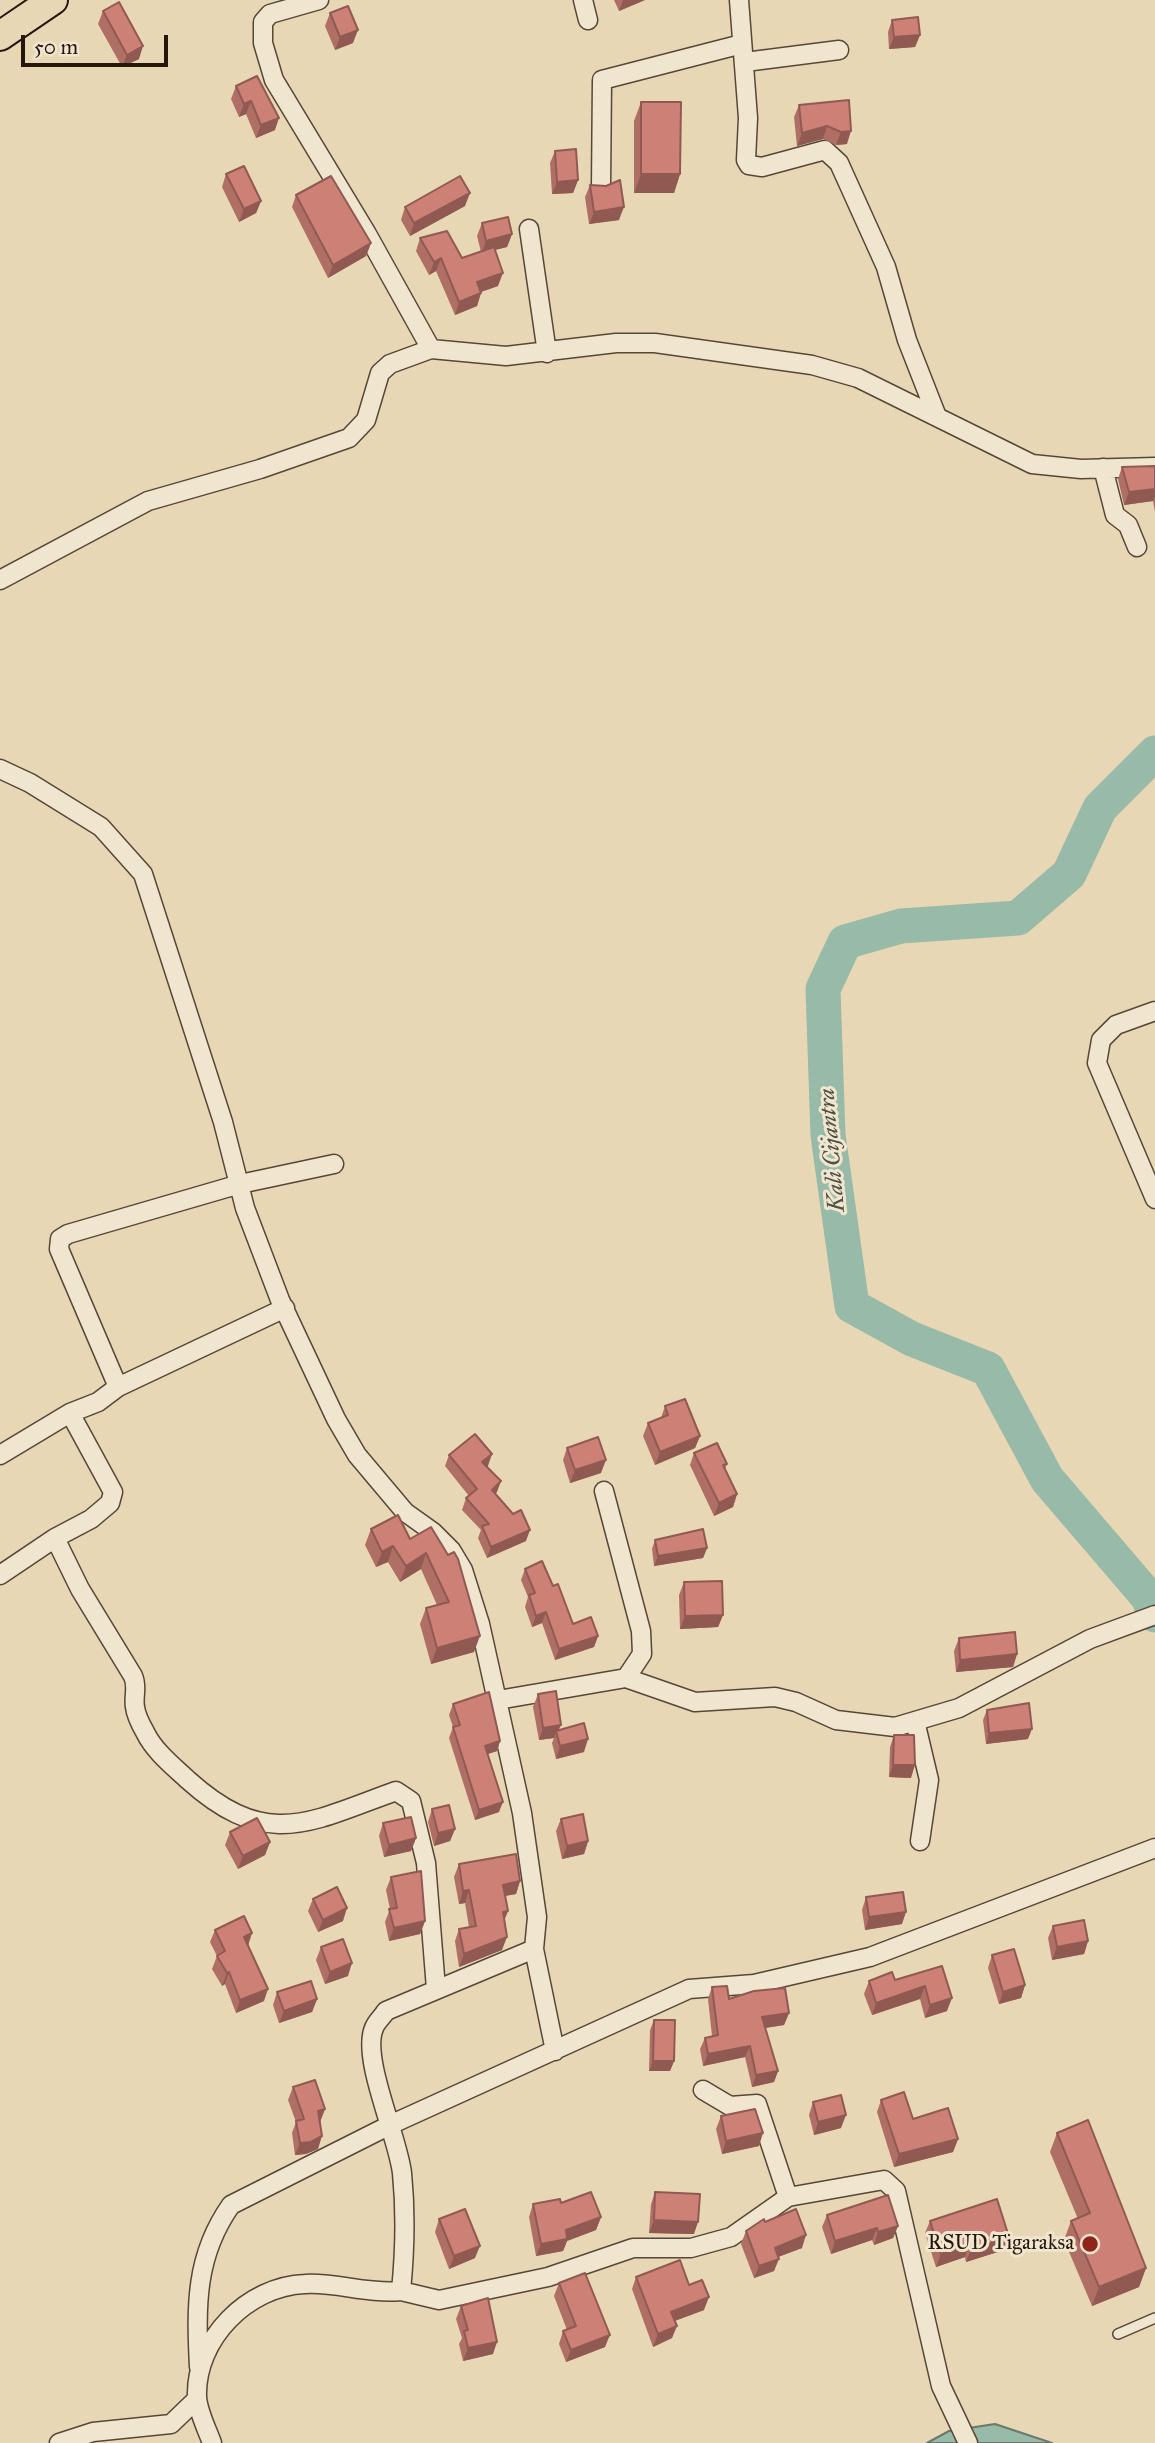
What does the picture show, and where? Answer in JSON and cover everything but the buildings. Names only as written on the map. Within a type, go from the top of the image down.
[{"type":"main road","points":[[0,36],[52,0]]},
{"type":"street","points":[[319,0],[277,11],[263,22],[263,43],[274,80],[368,234],[431,349]]},
{"type":"street","points":[[583,0],[588,20]]},
{"type":"street","points":[[739,0],[748,118],[746,160],[749,165],[762,167],[825,150],[839,163],[886,267],[907,340],[936,414]]},
{"type":"street","points":[[601,187],[602,80],[743,53],[839,50]]},
{"type":"street","points":[[529,229],[547,353]]},
{"type":"street","points":[[0,580],[148,501],[260,469],[349,438],[366,420],[380,373],[390,364],[431,349],[506,356],[616,343],[655,343],[812,365],[858,378],[936,414],[1032,464],[1103,468],[1155,467]]},
{"type":"street","points":[[1103,468],[1115,515],[1129,525],[1137,547]]},
{"type":"street","points":[[0,769],[30,783],[102,827],[143,874],[249,1219],[285,1308],[336,1419],[357,1455],[405,1512],[451,1550],[463,1570],[498,1700],[524,1826],[537,1917],[534,1949],[555,2051]]},
{"type":"street","points":[[1155,1011],[1116,1025],[1101,1040],[1097,1063],[1155,1199]]},
{"type":"street","points":[[118,1387],[59,1249],[60,1240],[68,1234],[240,1184],[334,1164]]},
{"type":"street","points":[[0,1455],[71,1413],[98,1402],[118,1387],[285,1308]]},
{"type":"street","points":[[0,1575],[55,1538],[92,1519],[106,1508],[113,1497],[113,1492],[71,1413]]},
{"type":"street","points":[[604,1491],[642,1631],[642,1654],[626,1678]]},
{"type":"street","points":[[55,1538],[80,1589],[133,1676],[136,1684],[135,1709],[151,1742],[202,1793],[231,1814],[285,1824],[327,1819],[396,1791],[411,1801],[426,1863],[436,1989]]},
{"type":"street","points":[[498,1700],[626,1678],[695,1702],[775,1697],[796,1702],[836,1720],[870,1727],[895,1727],[959,1708],[1090,1639],[1155,1615]]},
{"type":"street","points":[[915,1721],[929,1780],[920,1841]]},
{"type":"street","points":[[212,2443],[197,2399],[198,2298],[204,2254],[231,2204],[392,2124],[689,1989],[754,1984],[870,1957],[1155,1848]]},
{"type":"street","points":[[401,2291],[406,2242],[402,2172],[392,2124],[375,2080],[373,2029],[386,2011],[534,1949]]},
{"type":"street","points":[[703,2090],[730,2106],[757,2104],[788,2197]]},
{"type":"street","points":[[199,2370],[215,2336],[243,2304],[276,2288],[306,2283],[373,2293],[401,2291],[439,2300],[548,2277],[633,2248],[691,2248],[731,2237],[788,2197],[884,2180],[896,2191],[941,2386],[968,2443]]},
{"type":"street","points":[[59,2443],[93,2432],[171,2424],[197,2399]]},
{"type":"lane","points":[[1118,2334],[1155,2318]]},
{"type":"shaded area","points":[[995,2424],[1052,2443],[927,2443],[949,2431]]},
{"type":"waterway","name":"Kali Cijantra","points":[[1155,753],[1100,808],[1069,874],[1018,918],[901,926],[845,942],[823,989],[828,1135],[852,1306],[912,1339],[988,1369],[1047,1479],[1148,1597],[1155,1615]]},
{"type":"place","name":"RSUD Tigaraksa","points":[[1090,2244]]}]
